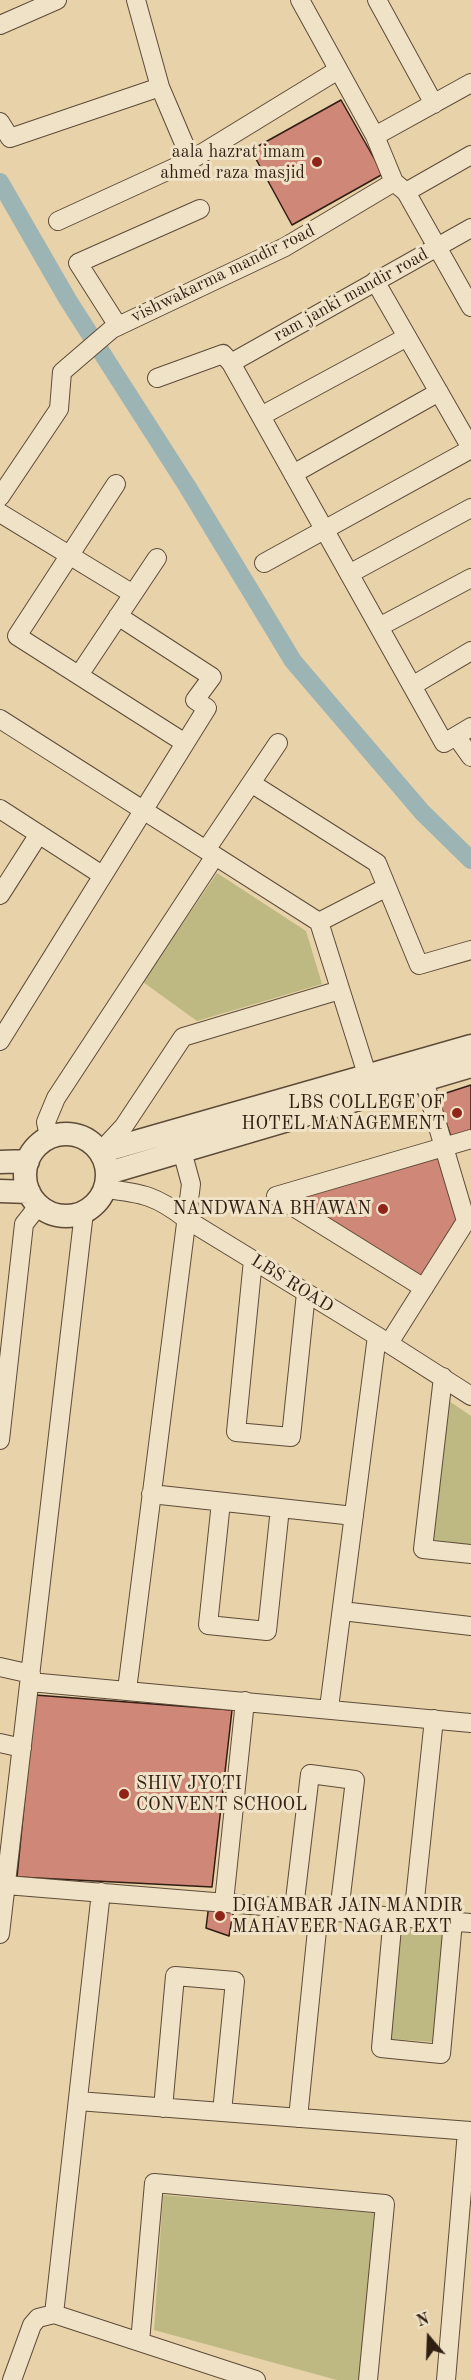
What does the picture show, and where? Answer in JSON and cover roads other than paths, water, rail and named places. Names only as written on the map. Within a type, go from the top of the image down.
[{"type":"street","points":[[0,25],[57,0]]},
{"type":"street","points":[[136,0],[160,87],[191,160]]},
{"type":"street","points":[[300,0],[375,136],[400,187],[470,305]]},
{"type":"street","points":[[377,0],[434,104]]},
{"type":"street","points":[[58,221],[191,160],[338,70]]},
{"type":"street","points":[[375,136],[471,83]]},
{"type":"street","points":[[0,122],[10,138],[160,87]]},
{"type":"street","name":"vishwakarma mandir road","points":[[0,497],[59,409],[62,372],[115,327],[285,247],[400,187],[471,155]]},
{"type":"street","points":[[115,327],[78,263],[200,209]]},
{"type":"street","name":"ram janki mandir road","points":[[231,363],[471,228]]},
{"type":"street","points":[[264,563],[471,448],[375,281]]},
{"type":"street","points":[[261,416],[407,337]]},
{"type":"street","points":[[157,378],[223,354],[231,363],[412,686],[457,735],[471,757]]},
{"type":"street","points":[[293,474],[439,392]]},
{"type":"street","points":[[116,483],[17,636],[185,743]]},
{"type":"street","points":[[349,574],[471,508]]},
{"type":"street","points":[[0,513],[133,594]]},
{"type":"street","points":[[79,675],[157,558]]},
{"type":"street","points":[[379,627],[471,578]]},
{"type":"street","points":[[0,1041],[207,708],[195,700],[212,677],[118,616]]},
{"type":"street","points":[[412,686],[471,651]]},
{"type":"street","points":[[0,719],[319,922],[370,1085]]},
{"type":"street","points":[[49,1137],[46,1122],[56,1098],[278,743]]},
{"type":"street","points":[[251,783],[376,863],[419,965],[471,950]]},
{"type":"street","points":[[0,809],[102,875]]},
{"type":"street","points":[[3,884],[39,834]]},
{"type":"street","points":[[319,922],[387,887]]},
{"type":"street","points":[[0,1191],[34,1199],[52,1214],[69,1216],[84,1212],[97,1202],[104,1171],[124,1126],[183,1038],[340,990]]},
{"type":"street","points":[[104,1171],[182,1151],[370,1085],[471,1046]]},
{"type":"street","points":[[104,1171],[370,1085],[424,1080],[471,1066]]},
{"type":"street","points":[[329,1708],[354,1516],[383,1339],[424,1288],[466,1221],[424,1080]]},
{"type":"street","points":[[0,1440],[5,1349],[24,1224],[34,1199],[25,1177],[28,1161],[36,1147],[49,1137],[65,1133],[81,1136],[94,1144],[104,1171]]},
{"type":"street","points":[[424,1288],[276,1196],[471,1139]]},
{"type":"street","points":[[127,1690],[191,1184],[182,1151]]},
{"type":"street","points":[[0,1162],[28,1161]]},
{"type":"street","name":"LBS ROAD","points":[[104,1171],[133,1192],[164,1202],[186,1219],[383,1339],[471,1396]]},
{"type":"street","points":[[0,1934],[84,1212]]},
{"type":"street","points":[[253,1260],[236,1432],[291,1437],[306,1293]]},
{"type":"street","points":[[442,1377],[423,1549],[471,1554]]},
{"type":"street","points":[[152,1494],[354,1516]]},
{"type":"street","points":[[221,1502],[208,1625],[267,1631],[280,1508]]},
{"type":"street","points":[[342,1611],[471,1626]]},
{"type":"street","points":[[0,1667],[30,1678],[127,1690],[471,1723]]},
{"type":"street","points":[[224,1902],[245,1701]]},
{"type":"street","points":[[413,1918],[434,1719]]},
{"type":"street","points":[[0,1743],[22,1748]]},
{"type":"street","points":[[294,1908],[310,1774],[355,1780],[339,1912]]},
{"type":"street","points":[[6,1885],[101,1892],[393,1916],[462,1922],[441,2054],[381,2048],[393,1916]]},
{"type":"street","points":[[54,2314],[101,1892]]},
{"type":"street","points":[[298,2118],[319,1910]]},
{"type":"street","points":[[163,2108],[175,1976],[235,1981],[222,2112]]},
{"type":"street","points":[[78,2101],[469,2131],[447,2380]]},
{"type":"street","points":[[140,2342],[154,2184],[385,2204],[368,2380]]},
{"type":"street","points":[[12,2380],[32,2325],[38,2318],[54,2314],[256,2380]]},
{"type":"waterway","points":[[0,182],[68,300],[187,486],[293,661],[422,812],[471,860]]},
{"type":"place","name":"aala hazrat imam ahmed raza masjid","points":[[317,162]]},
{"type":"place","name":"LBS COLLEGE OF HOTEL MANAGEMENT","points":[[457,1113]]},
{"type":"place","name":"NANDWANA BHAWAN","points":[[383,1209]]},
{"type":"place","name":"SHIV JYOTI CONVENT SCHOOL","points":[[124,1794]]},
{"type":"place","name":"DIGAMBAR JAIN MANDIR MAHAVEER NAGAR EXT","points":[[220,1916]]}]
